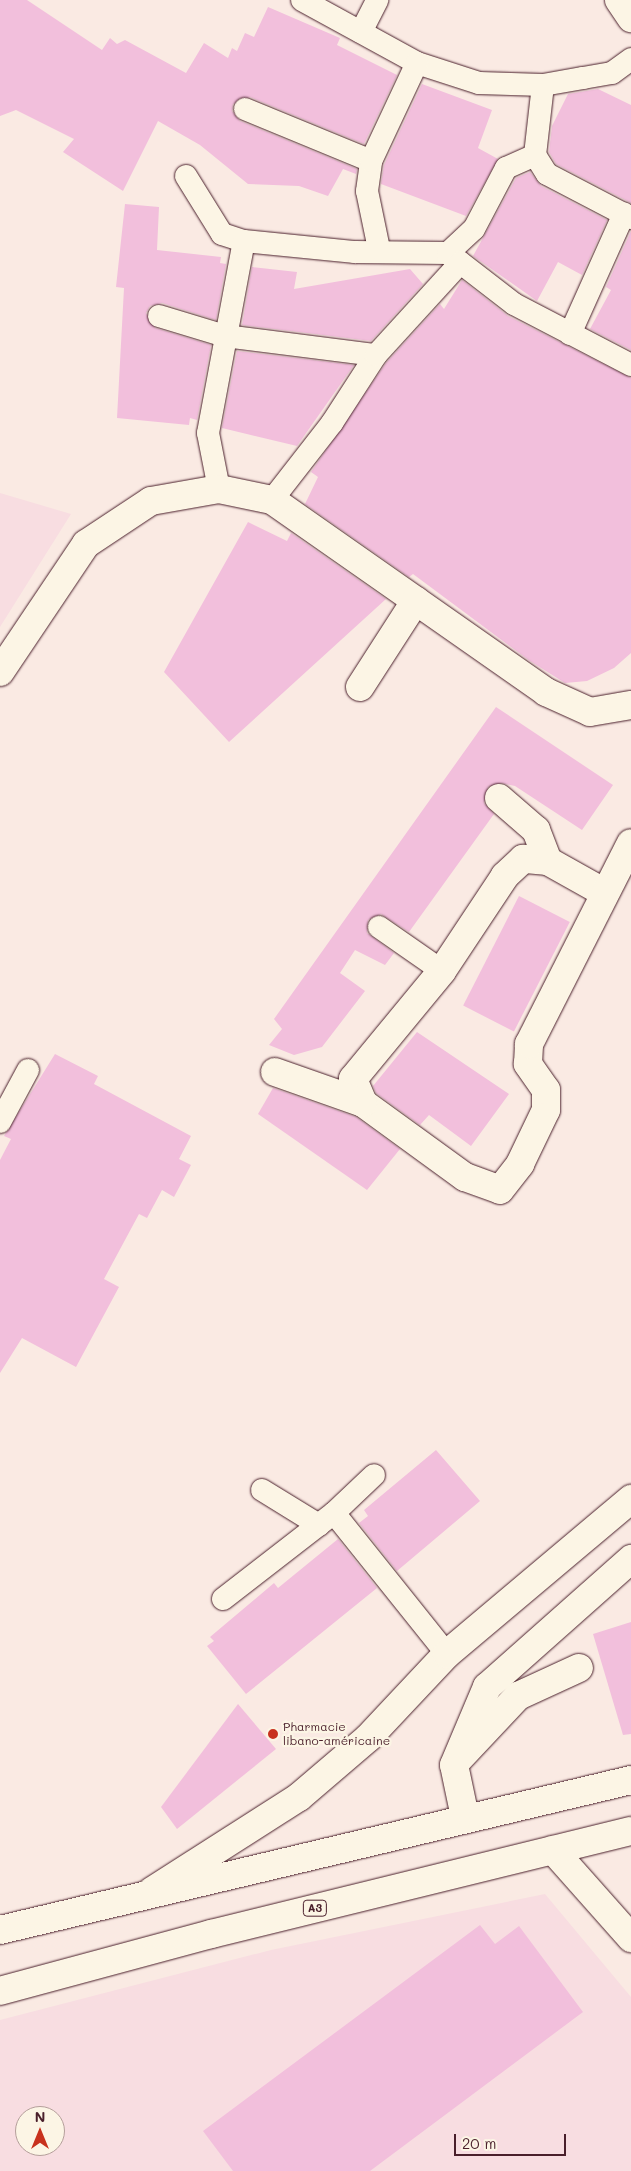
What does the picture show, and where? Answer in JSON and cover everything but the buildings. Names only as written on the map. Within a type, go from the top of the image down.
[{"type":"main road","points":[[0,672],[86,544],[151,501],[219,489],[272,500],[546,692],[590,712],[631,705]]},
{"type":"main road","points":[[360,686],[416,600]]},
{"type":"main road","points":[[500,798],[536,830],[548,861]]},
{"type":"main road","points":[[275,1072],[363,1103],[464,1177],[500,1190],[520,1164],[546,1110],[546,1090],[528,1064],[529,1044],[631,843]]},
{"type":"main road","points":[[363,1103],[353,1079],[442,971],[505,876],[524,859],[548,861],[605,893]]},
{"type":"main road","points":[[152,1891],[299,1797],[368,1738],[447,1654],[631,1499]]},
{"type":"main road","points":[[464,1817],[454,1765],[488,1687],[631,1559]]},
{"type":"main road","points":[[454,1765],[518,1696],[579,1668]]},
{"type":"main road","points":[[0,1930],[152,1891],[464,1817],[631,1780]]},
{"type":"main road","name":"A3","points":[[0,1990],[631,1831]]},
{"type":"main road","points":[[553,1850],[631,1938]]},
{"type":"lane","points":[[302,0],[417,63],[479,83],[543,85],[612,73],[631,59]]},
{"type":"lane","points":[[361,32],[377,0]]},
{"type":"lane","points":[[378,249],[366,191],[371,161],[417,63]]},
{"type":"lane","points":[[543,85],[535,155],[547,174],[628,216],[570,334]]},
{"type":"lane","points":[[244,109],[371,161]]},
{"type":"lane","points":[[272,500],[332,423],[376,355],[454,258],[474,229],[506,168],[535,155]]},
{"type":"lane","points":[[186,176],[222,234],[244,241],[354,252],[378,249],[454,258],[514,304],[631,365]]},
{"type":"lane","points":[[219,489],[208,433],[244,241]]},
{"type":"lane","points":[[159,316],[225,336],[376,355]]},
{"type":"lane","points":[[379,927],[442,971]]},
{"type":"lane","points":[[0,1122],[28,1070]]},
{"type":"lane","points":[[223,1599],[327,1519],[374,1475]]},
{"type":"lane","points":[[262,1490],[327,1519],[447,1654]]},
{"type":"shaded area","points":[[0,493],[71,514],[0,627]]},
{"type":"shaded area","points":[[545,1894],[631,1997],[631,2171],[0,2171],[0,2020],[271,1950]]},
{"type":"place","name":"Pharmacie libano-américaine","points":[[273,1734]]}]
